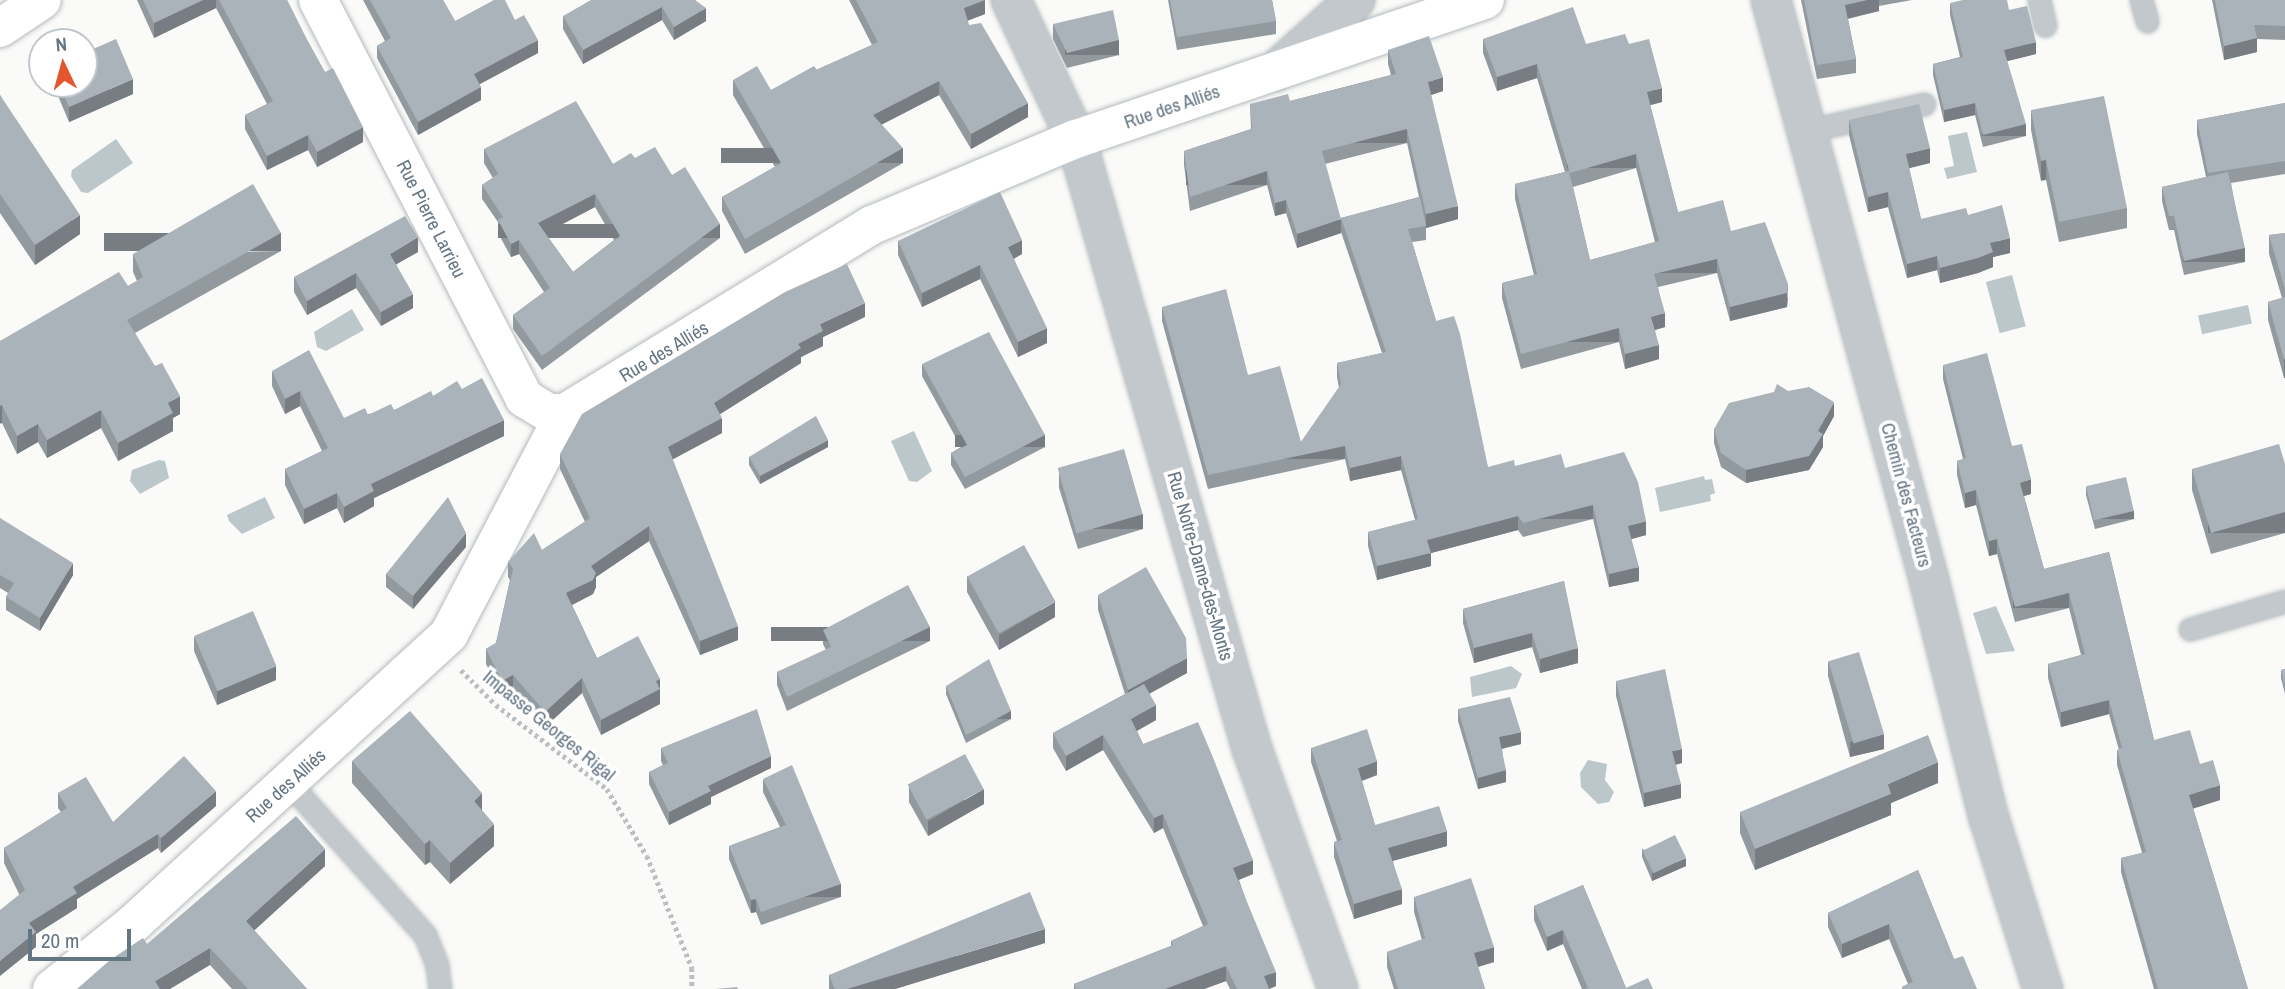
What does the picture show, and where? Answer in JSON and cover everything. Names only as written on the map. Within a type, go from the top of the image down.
[{"type":"street","name":"Rue Pierre Larrieu","points":[[318,0],[524,398],[549,412],[565,413]]},
{"type":"street","name":"Rue Notre-Dame-des-Monts","points":[[1011,0],[1076,139],[1252,749],[1338,989]]},
{"type":"street","points":[[1275,72],[1355,0]]},
{"type":"street","name":"Rue des Alliés","points":[[52,989],[289,783],[449,634],[565,413],[872,225],[1076,139],[1485,0]]},
{"type":"street","name":"Chemin des Facteurs","points":[[1772,0],[1989,818],[2043,989]]},
{"type":"lane","points":[[2039,0],[2045,25]]},
{"type":"lane","points":[[2141,0],[2147,21]]},
{"type":"lane","points":[[1807,131],[1924,104]]},
{"type":"lane","points":[[2190,629],[2285,601]]},
{"type":"lane","points":[[289,783],[425,934],[437,965],[440,989]]},
{"type":"path","name":"Impasse Georges Rigal","points":[[437,646],[496,705],[607,789],[647,856],[692,968],[692,989]]},
{"type":"shaded area","points":[[1967,132],[1977,172],[1947,179],[1944,168],[1954,166],[1948,136]]},
{"type":"shaded area","points":[[116,139],[133,163],[88,193],[81,192],[71,176],[72,170]]},
{"type":"shaded area","points":[[2012,275],[2026,326],[2000,333],[1986,282]]},
{"type":"shaded area","points":[[2248,305],[2252,324],[2202,334],[2198,316]]},
{"type":"shaded area","points":[[352,309],[364,330],[326,351],[317,347],[314,332]]},
{"type":"shaded area","points":[[914,431],[932,471],[917,482],[909,481],[891,441]]},
{"type":"shaded area","points":[[159,460],[165,461],[169,478],[140,494],[130,481],[132,470]]},
{"type":"shaded area","points":[[1704,476],[1705,480],[1712,479],[1715,493],[1710,495],[1711,501],[1660,512],[1655,488]]},
{"type":"shaded area","points":[[265,497],[275,518],[242,534],[229,521],[227,515]]},
{"type":"shaded area","points":[[1996,606],[2015,651],[1986,654],[1973,613]]},
{"type":"shaded area","points":[[1511,666],[1522,674],[1516,688],[1472,697],[1470,677]]},
{"type":"shaded area","points":[[1588,760],[1607,764],[1605,780],[1614,792],[1609,802],[1598,804],[1581,787],[1580,773]]},
{"type":"building","points":[[143,0],[203,0],[154,23]]},
{"type":"building","points":[[219,0],[287,0],[325,72],[333,68],[363,127],[317,152],[308,135],[267,156],[245,115],[273,101]]},
{"type":"building","points":[[370,0],[443,0],[455,21],[494,0],[505,0],[515,20],[524,15],[538,40],[474,74],[481,87],[418,122],[377,46],[391,38]]},
{"type":"building","points":[[591,0],[695,0],[706,8],[674,27],[662,7],[583,50],[563,16]]},
{"type":"building","points":[[856,0],[985,0],[964,8],[969,25],[981,23],[1028,103],[971,134],[939,81],[873,115],[903,148],[745,239],[722,197],[781,163],[733,80],[757,66],[771,90],[814,66],[817,70],[878,42]]},
{"type":"building","points":[[1170,0],[1272,0],[1276,21],[1177,37]]},
{"type":"building","points":[[1804,0],[1867,0],[1845,5],[1856,59],[1817,65]]},
{"type":"building","points":[[1963,0],[2007,0],[2009,10],[2027,6],[2036,42],[2004,50],[2026,124],[1983,135],[1975,103],[1944,110],[1933,64],[1963,57],[1950,3]]},
{"type":"building","points":[[2215,0],[2285,0],[2285,26],[2254,25],[2257,38],[2224,46]]},
{"type":"building","points":[[1573,7],[1586,44],[1625,34],[1629,44],[1649,39],[1662,88],[1647,92],[1678,212],[1723,200],[1731,231],[1765,222],[1788,284],[1787,293],[1730,307],[1717,259],[1654,274],[1665,313],[1651,317],[1659,345],[1625,354],[1619,328],[1521,354],[1502,283],[1537,274],[1515,184],[1569,171],[1590,260],[1659,241],[1636,154],[1570,173],[1537,64],[1497,77],[1483,39]]},
{"type":"building","points":[[1113,10],[1119,40],[1067,53],[1053,24]]},
{"type":"building","points":[[1429,36],[1443,77],[1428,82],[1458,206],[1426,214],[1407,129],[1322,151],[1341,219],[1297,234],[1286,200],[1275,203],[1267,171],[1190,197],[1184,151],[1252,129],[1250,104],[1288,94],[1290,101],[1396,74],[1388,50]]},
{"type":"building","points":[[116,39],[133,79],[98,94],[98,47]]},
{"type":"building","points":[[0,95],[80,215],[35,245],[0,194]]},
{"type":"building","points":[[2104,96],[2127,208],[2059,222],[2046,160],[2041,161],[2031,110]]},
{"type":"building","points":[[65,98],[90,98],[69,107]]},
{"type":"building","points":[[576,101],[613,164],[631,153],[635,158],[655,147],[672,175],[685,167],[720,224],[542,356],[513,315],[550,288],[519,240],[511,244],[498,220],[503,217],[482,185],[498,174],[484,149]],"holes":[[[595,194],[620,236],[573,272],[538,223]]]},
{"type":"building","points":[[2285,103],[2285,161],[2208,173],[2197,120]]},
{"type":"building","points":[[1919,104],[1930,148],[1906,154],[1921,219],[1966,208],[1968,215],[2002,205],[2010,238],[1990,243],[1993,252],[1940,268],[1937,256],[1907,264],[1888,192],[1868,197],[1849,120]]},
{"type":"building","points":[[2228,172],[2245,248],[2184,261],[2174,216],[2169,216],[2162,187]]},
{"type":"building","points":[[253,184],[281,233],[127,320],[155,366],[162,363],[180,396],[168,403],[173,413],[118,443],[101,410],[47,440],[38,424],[17,436],[2,405],[0,406],[0,341],[119,272],[128,286],[143,277],[133,254]]},
{"type":"building","points":[[1000,192],[1022,240],[1008,247],[1047,328],[1018,342],[980,265],[922,293],[898,241]]},
{"type":"building","points":[[1420,197],[1426,226],[1408,229],[1436,321],[1454,316],[1488,467],[1514,460],[1515,466],[1561,454],[1565,468],[1624,452],[1638,482],[1646,521],[1628,526],[1639,567],[1609,574],[1593,505],[1523,523],[1518,516],[1427,540],[1431,553],[1377,566],[1368,532],[1418,519],[1401,456],[1350,468],[1345,446],[1208,475],[1162,307],[1226,289],[1248,375],[1280,366],[1301,442],[1341,384],[1337,363],[1386,352],[1341,218]]},
{"type":"building","points":[[405,216],[418,237],[390,254],[413,294],[381,312],[356,273],[307,301],[294,277]]},
{"type":"building","points":[[2285,233],[2285,289],[2269,235]]},
{"type":"building","points":[[847,264],[865,303],[820,324],[823,331],[798,344],[801,348],[714,403],[722,418],[668,447],[738,626],[700,641],[649,526],[591,566],[596,573],[593,580],[566,593],[597,658],[638,636],[660,679],[656,681],[660,689],[601,720],[582,678],[545,712],[513,675],[502,681],[486,649],[496,643],[513,569],[508,562],[534,533],[542,550],[590,518],[560,454],[582,414],[785,292]]},
{"type":"building","points":[[2285,297],[2285,359],[2284,359],[2268,302]]},
{"type":"building","points":[[989,332],[1045,435],[965,477],[951,453],[967,445],[922,364]]},
{"type":"building","points":[[309,350],[344,418],[365,408],[368,415],[391,404],[394,410],[431,391],[433,396],[457,381],[462,389],[482,378],[504,420],[371,484],[374,491],[344,507],[337,493],[304,509],[285,469],[328,448],[300,391],[285,399],[272,371]]},
{"type":"building","points":[[1987,353],[2012,446],[2022,444],[2031,479],[2020,483],[2044,569],[2109,552],[2154,740],[2190,730],[2200,764],[2213,760],[2220,785],[2189,795],[2248,989],[2158,989],[2121,858],[2146,852],[2117,750],[2122,748],[2109,700],[2061,712],[2048,664],[2085,654],[2069,593],[2015,607],[1997,539],[1989,541],[1976,490],[1965,493],[1957,461],[1966,458],[1943,365]]},
{"type":"building","points":[[1777,384],[1788,391],[1809,387],[1834,402],[1818,431],[1823,434],[1809,456],[1746,470],[1721,453],[1714,429],[1729,403],[1774,392]]},
{"type":"building","points":[[816,416],[828,440],[760,476],[749,457]]},
{"type":"building","points":[[2279,444],[2285,464],[2285,512],[2211,533],[2192,469]]},
{"type":"building","points":[[1124,449],[1143,514],[1076,533],[1058,468]]},
{"type":"building","points":[[2126,477],[2134,511],[2094,520],[2086,486]]},
{"type":"building","points":[[448,497],[466,533],[413,596],[386,574]]},
{"type":"building","points":[[0,518],[73,563],[40,618],[6,597],[14,583],[0,575]]},
{"type":"building","points":[[1024,545],[1056,602],[999,633],[967,577]]},
{"type":"building","points":[[1146,567],[1186,638],[1187,658],[1128,690],[1098,595]]},
{"type":"building","points":[[1564,581],[1578,648],[1540,659],[1532,633],[1474,648],[1463,609]]},
{"type":"building","points":[[908,585],[930,627],[787,697],[777,672],[831,647],[823,630]]},
{"type":"building","points":[[253,611],[276,666],[218,691],[194,636]]},
{"type":"building","points":[[1859,652],[1884,734],[1854,744],[1828,661]]},
{"type":"building","points":[[989,659],[1011,711],[966,735],[946,686]]},
{"type":"building","points":[[1665,669],[1682,749],[1672,751],[1681,784],[1644,793],[1616,681]]},
{"type":"building","points":[[2285,669],[2285,686],[2281,670]]},
{"type":"building","points":[[1144,684],[1156,705],[1131,719],[1143,744],[1198,722],[1212,755],[1253,860],[1233,868],[1276,972],[1264,976],[1269,989],[1237,989],[1226,966],[1165,989],[1076,989],[1074,984],[1173,945],[1171,941],[1208,924],[1163,814],[1154,818],[1103,735],[1066,756],[1053,733]]},
{"type":"building","points":[[1510,697],[1521,732],[1499,737],[1506,770],[1478,778],[1458,709]]},
{"type":"building","points":[[757,709],[771,756],[708,786],[711,791],[669,812],[649,772],[668,763],[661,748]]},
{"type":"building","points":[[410,711],[482,793],[474,801],[494,824],[450,863],[430,840],[425,844],[352,761]]},
{"type":"building","points":[[1367,729],[1377,761],[1358,768],[1375,825],[1439,806],[1447,831],[1388,848],[1402,889],[1354,904],[1334,842],[1342,840],[1311,748]]},
{"type":"building","points":[[1928,735],[1938,762],[1888,784],[1891,794],[1755,849],[1740,812]]},
{"type":"building","points":[[965,754],[984,789],[926,820],[908,785]]},
{"type":"building","points":[[184,756],[216,791],[161,838],[158,834],[73,887],[77,893],[29,923],[36,932],[0,961],[0,910],[25,890],[4,848],[67,808],[58,793],[86,777],[113,822]]},
{"type":"building","points":[[792,765],[841,884],[761,912],[756,899],[751,900],[729,846],[786,825],[763,779]]},
{"type":"building","points":[[296,816],[325,849],[246,921],[307,989],[248,989],[210,948],[155,981],[160,989],[77,989],[110,960],[143,938],[147,944]]},
{"type":"building","points":[[1675,835],[1686,857],[1654,873],[1643,851]]},
{"type":"building","points":[[1918,870],[1954,959],[1963,956],[1977,989],[1903,989],[1902,987],[1913,982],[1889,924],[1842,944],[1828,913]]},
{"type":"building","points":[[1471,878],[1494,947],[1474,953],[1485,989],[1398,989],[1387,952],[1425,938],[1414,897]]},
{"type":"building","points":[[1583,885],[1626,988],[1648,978],[1653,989],[1585,989],[1588,988],[1563,930],[1547,937],[1534,906]]},
{"type":"building","points":[[1030,892],[1045,929],[847,989],[835,989],[829,975]]}]
